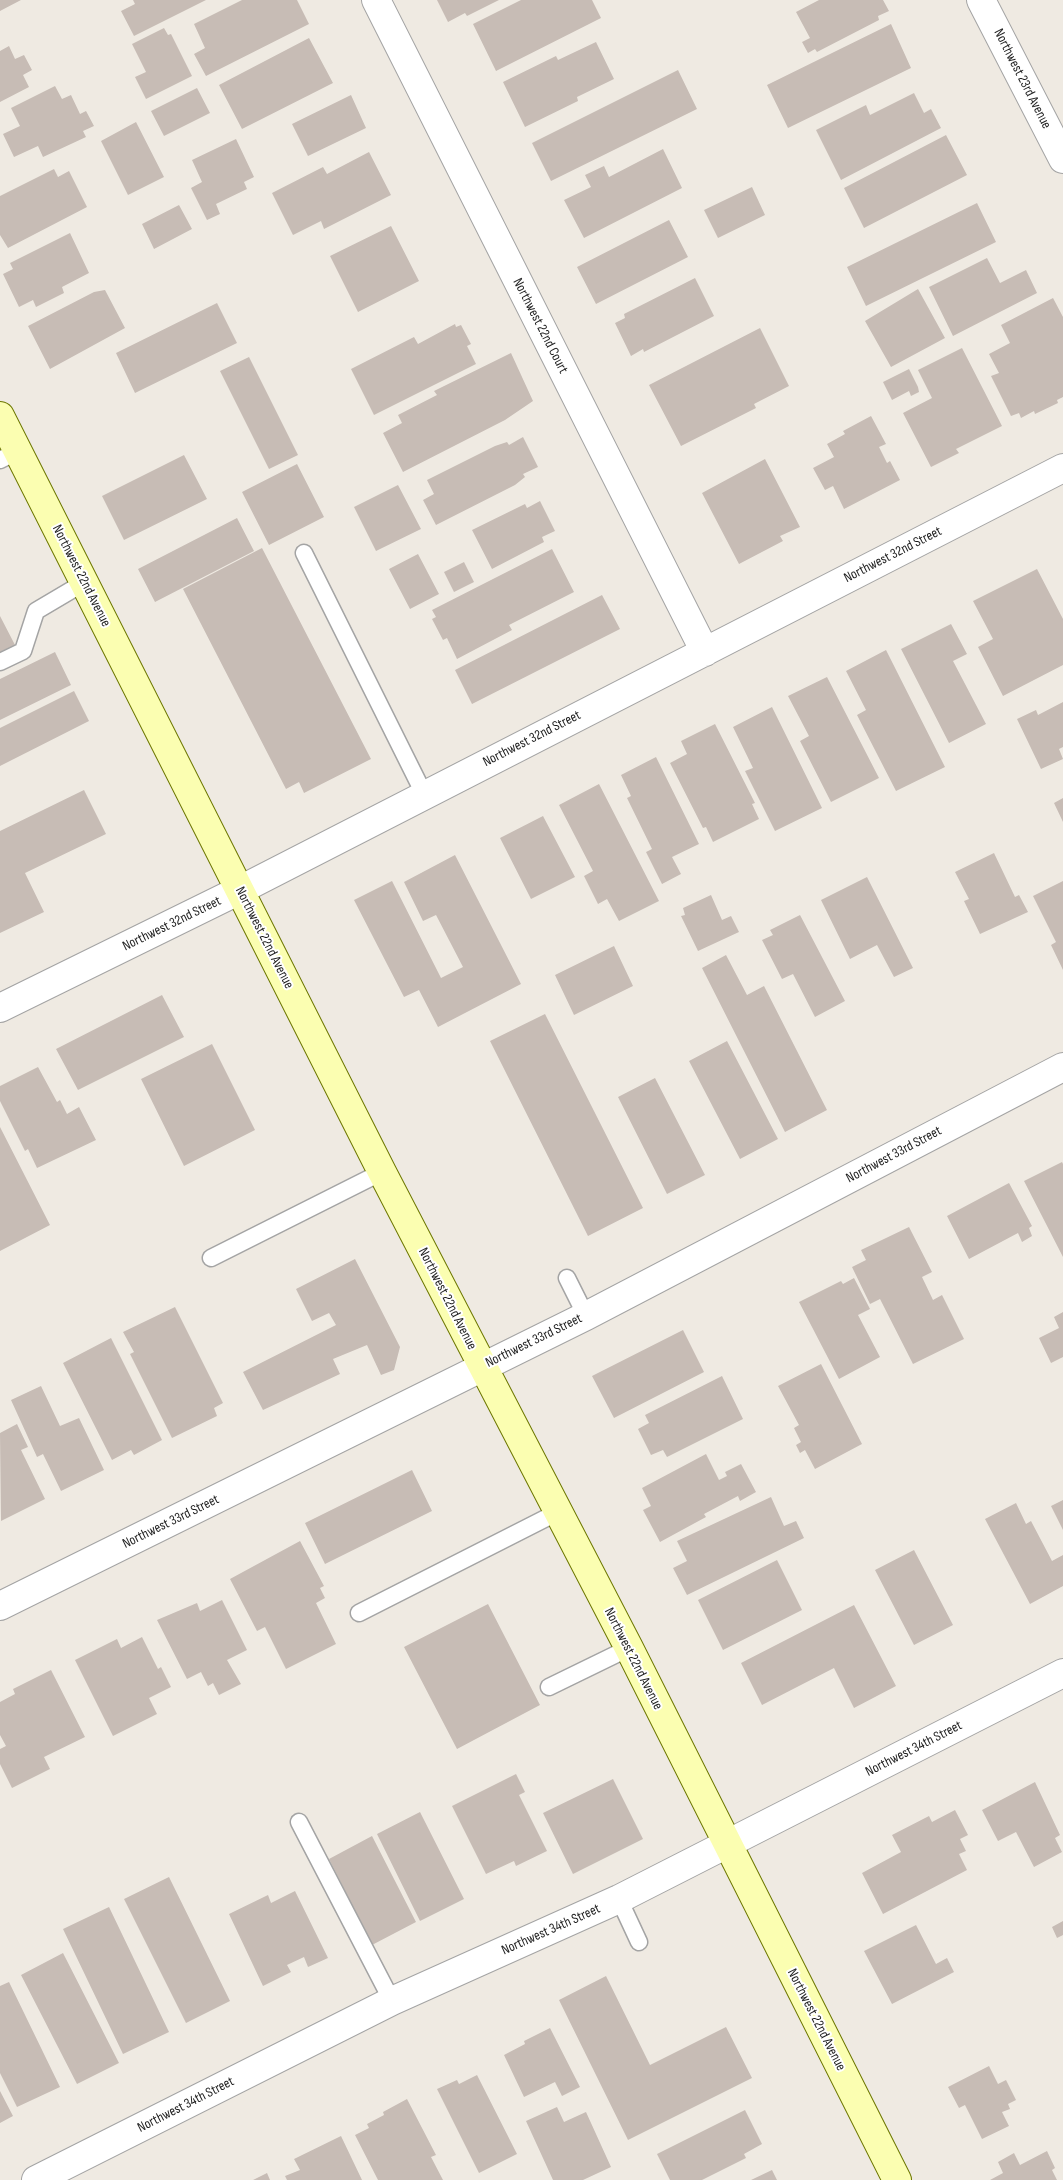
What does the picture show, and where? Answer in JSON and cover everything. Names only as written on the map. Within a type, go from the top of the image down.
[{"type":"main road","name":"Northwest 22nd Avenue","points":[[0,416],[9,456],[85,582],[382,1172],[629,1648],[897,2180]]},
{"type":"street","name":"Northwest 22nd Court","points":[[376,0],[705,652]]},
{"type":"street","name":"Northwest 23rd Avenue","points":[[981,0],[1063,159]]},
{"type":"street","name":"Northwest 32nd Street","points":[[0,1008],[240,890],[1063,468]]},
{"type":"street","name":"Northwest 33rd Street","points":[[0,1606],[586,1316],[1063,1067]]},
{"type":"street","name":"Northwest 34th Street","points":[[36,2180],[392,2002],[619,1900],[1063,1673]]},
{"type":"lane","points":[[304,553],[424,794]]},
{"type":"lane","points":[[0,662],[23,651],[36,611],[85,582]]},
{"type":"lane","points":[[211,1258],[382,1172]]},
{"type":"lane","points":[[567,1278],[586,1316]]},
{"type":"lane","points":[[359,1613],[558,1512]]},
{"type":"lane","points":[[548,1687],[629,1648]]},
{"type":"lane","points":[[299,1822],[392,2002]]},
{"type":"lane","points":[[619,1900],[640,1942]]},
{"type":"building","points":[[0,0],[21,0],[0,11]]},
{"type":"building","points":[[133,0],[206,0],[134,36],[121,11],[135,4]]},
{"type":"building","points":[[242,0],[297,0],[309,24],[206,76],[194,54],[205,48],[194,24]]},
{"type":"building","points":[[437,0],[499,0],[467,16],[465,13],[448,22]]},
{"type":"building","points":[[521,0],[592,0],[601,18],[496,71],[473,24]]},
{"type":"building","points":[[819,0],[883,0],[889,11],[878,16],[879,20],[817,52],[815,49],[808,53],[802,42],[810,38],[796,12]]},
{"type":"building","points":[[891,24],[911,68],[788,128],[767,85]]},
{"type":"building","points":[[164,28],[168,35],[171,34],[192,76],[146,99],[135,77],[146,72],[132,44]]},
{"type":"building","points":[[309,38],[333,83],[242,129],[219,85]]},
{"type":"building","points":[[596,42],[614,79],[577,97],[578,101],[525,127],[503,82],[556,56],[558,60]]},
{"type":"building","points":[[9,46],[15,59],[24,55],[32,70],[23,75],[29,87],[0,102],[0,51]]},
{"type":"building","points":[[678,70],[697,109],[551,181],[532,143]]},
{"type":"building","points":[[55,86],[62,99],[71,95],[80,114],[86,111],[94,126],[83,131],[86,137],[43,157],[38,146],[14,157],[3,134],[20,126],[11,108]]},
{"type":"building","points":[[197,88],[210,113],[164,136],[151,111]]},
{"type":"building","points":[[914,93],[924,113],[931,109],[941,128],[841,180],[816,130],[866,105],[870,115]]},
{"type":"building","points":[[351,95],[366,128],[308,156],[292,124]]},
{"type":"building","points":[[136,122],[164,177],[128,195],[101,141]]},
{"type":"building","points":[[946,135],[967,175],[864,228],[844,188]]},
{"type":"building","points":[[236,139],[254,177],[244,182],[247,189],[216,204],[220,214],[207,220],[191,188],[202,182],[192,160]]},
{"type":"building","points":[[663,149],[682,188],[584,238],[564,200],[591,187],[585,175],[604,166],[609,177]]},
{"type":"building","points":[[369,152],[391,195],[324,229],[321,221],[293,235],[272,193],[323,167],[327,174]]},
{"type":"building","points":[[54,169],[58,177],[69,171],[87,207],[8,248],[0,235],[0,196]]},
{"type":"building","points":[[752,187],[765,215],[718,238],[704,210]]},
{"type":"building","points":[[977,203],[996,242],[866,306],[847,267]]},
{"type":"building","points":[[179,205],[192,229],[154,249],[142,224]]},
{"type":"building","points":[[669,220],[688,257],[596,304],[577,267]]},
{"type":"building","points":[[391,226],[419,281],[358,312],[330,256]]},
{"type":"building","points":[[70,233],[89,273],[62,287],[64,293],[36,307],[33,300],[19,307],[3,274],[13,269],[10,263]]},
{"type":"building","points":[[987,258],[1000,283],[1026,270],[1037,293],[953,336],[929,287]]},
{"type":"building","points":[[695,278],[714,316],[644,352],[643,349],[631,356],[615,323],[625,318],[624,314]]},
{"type":"building","points":[[918,289],[945,338],[891,367],[865,321]]},
{"type":"building","points":[[105,290],[125,328],[50,369],[28,326],[94,292]]},
{"type":"building","points":[[1053,298],[1063,317],[1063,397],[1057,400],[1058,403],[1035,414],[1034,411],[1021,418],[1019,413],[1011,416],[991,376],[999,373],[989,354],[1010,343],[1001,325]]},
{"type":"building","points":[[217,303],[237,343],[135,393],[116,353]]},
{"type":"building","points":[[455,324],[456,327],[461,325],[471,344],[467,346],[476,364],[374,415],[351,369],[414,337],[418,344]]},
{"type":"building","points":[[760,328],[789,386],[754,404],[756,408],[681,446],[649,385]]},
{"type":"building","points":[[962,348],[1002,426],[956,449],[959,453],[931,467],[903,413],[932,398],[918,370]]},
{"type":"building","points":[[511,353],[533,401],[505,420],[403,472],[383,433],[402,423],[398,415],[437,395],[434,391]]},
{"type":"building","points":[[249,357],[298,455],[269,469],[220,371]]},
{"type":"building","points":[[909,369],[919,392],[911,396],[909,391],[892,400],[883,382]]},
{"type":"building","points":[[871,416],[886,444],[879,447],[887,463],[890,461],[900,480],[844,509],[833,486],[825,490],[813,468],[834,457],[827,444],[845,434],[843,431]]},
{"type":"building","points":[[523,437],[538,467],[523,474],[525,477],[515,485],[436,525],[423,500],[434,494],[427,480],[495,446],[507,442],[509,445]]},
{"type":"building","points":[[184,455],[207,499],[124,540],[102,496]]},
{"type":"building","points":[[765,459],[800,527],[780,536],[783,541],[739,564],[702,493]]},
{"type":"building","points":[[297,464],[324,517],[269,545],[242,492]]},
{"type":"building","points":[[398,485],[421,529],[376,551],[354,507]]},
{"type":"building","points":[[540,501],[555,531],[542,537],[544,542],[492,569],[472,530],[525,504],[527,508]]},
{"type":"building","points":[[237,518],[254,551],[155,602],[138,569]]},
{"type":"building","points":[[262,548],[371,759],[304,793],[299,782],[286,789],[183,589]]},
{"type":"building","points":[[552,549],[574,592],[509,625],[512,630],[457,659],[447,638],[443,640],[432,619],[436,617],[432,610]]},
{"type":"building","points":[[418,554],[439,594],[410,609],[389,569]]},
{"type":"building","points":[[464,562],[474,582],[454,592],[444,572]]},
{"type":"building","points":[[1037,569],[1063,619],[1063,665],[1003,696],[978,647],[993,639],[973,601]]},
{"type":"building","points":[[602,595],[620,629],[472,704],[455,670]]},
{"type":"building","points":[[0,616],[15,645],[0,652]]},
{"type":"building","points":[[951,624],[967,654],[953,661],[986,724],[949,743],[901,649]]},
{"type":"building","points":[[886,650],[945,767],[896,791],[857,715],[866,710],[846,671]]},
{"type":"building","points":[[55,652],[71,685],[0,720],[0,679]]},
{"type":"building","points":[[827,677],[879,778],[831,802],[800,741],[809,736],[788,696]]},
{"type":"building","points":[[74,691],[89,721],[0,766],[0,728]]},
{"type":"building","points":[[1063,702],[1063,747],[1059,749],[1063,759],[1041,769],[1017,719],[1036,710],[1038,715]]},
{"type":"building","points":[[772,707],[822,808],[775,831],[745,771],[753,768],[733,727]]},
{"type":"building","points":[[715,724],[755,803],[752,804],[759,819],[713,842],[706,827],[703,828],[670,763],[687,754],[681,741]]},
{"type":"building","points":[[656,757],[699,844],[672,857],[681,874],[662,884],[646,852],[652,849],[627,798],[631,796],[621,775]]},
{"type":"building","points":[[599,784],[659,901],[619,921],[607,899],[598,904],[584,876],[593,871],[559,805]]},
{"type":"building","points":[[84,790],[106,834],[25,873],[44,912],[0,933],[0,831]]},
{"type":"building","points":[[1063,798],[1063,822],[1054,803]]},
{"type":"building","points":[[543,816],[575,877],[531,899],[500,838]]},
{"type":"building","points":[[994,853],[1015,897],[1019,895],[1028,912],[980,934],[964,901],[969,899],[955,872]]},
{"type":"building","points":[[455,855],[521,984],[438,1027],[419,990],[404,997],[354,900],[392,881],[441,978],[463,967],[436,915],[423,921],[404,882]]},
{"type":"building","points":[[867,877],[913,968],[894,977],[877,945],[850,959],[821,900]]},
{"type":"building","points":[[1063,881],[1063,970],[1051,945],[1056,942],[1033,896]]},
{"type":"building","points":[[711,895],[722,920],[731,916],[739,932],[698,951],[681,916],[685,915],[683,908]]},
{"type":"building","points":[[800,915],[845,1001],[815,1017],[793,974],[782,979],[762,940],[773,935],[770,930]]},
{"type":"building","points":[[614,946],[633,986],[574,1015],[555,975]]},
{"type":"building","points":[[726,955],[747,995],[764,986],[827,1110],[785,1132],[702,968]]},
{"type":"building","points":[[162,995],[184,1037],[78,1090],[56,1049]]},
{"type":"building","points":[[545,1014],[643,1208],[588,1236],[490,1041]]},
{"type":"building","points":[[727,1041],[778,1139],[740,1159],[689,1061]]},
{"type":"building","points":[[212,1044],[255,1130],[184,1166],[141,1079]]},
{"type":"building","points":[[38,1067],[57,1102],[60,1100],[67,1114],[79,1107],[96,1140],[37,1168],[28,1149],[25,1151],[0,1101],[0,1086]]},
{"type":"building","points":[[655,1078],[705,1175],[667,1194],[618,1097]]},
{"type":"building","points":[[0,1127],[50,1225],[0,1251]]},
{"type":"building","points":[[1062,1162],[1063,1164],[1063,1257],[1024,1181]]},
{"type":"building","points":[[1009,1183],[1032,1226],[1029,1228],[1032,1236],[1022,1242],[1018,1233],[969,1259],[947,1216]]},
{"type":"building","points":[[909,1227],[932,1272],[922,1277],[933,1300],[942,1295],[964,1339],[913,1364],[880,1299],[870,1304],[852,1267],[866,1260],[861,1250]]},
{"type":"building","points":[[355,1259],[400,1347],[394,1370],[381,1375],[367,1345],[333,1359],[340,1374],[263,1410],[243,1372],[336,1325],[329,1313],[312,1321],[296,1289]]},
{"type":"building","points":[[854,1278],[870,1309],[858,1315],[880,1357],[839,1379],[799,1302],[841,1281],[843,1284]]},
{"type":"building","points":[[175,1307],[223,1403],[214,1408],[217,1416],[172,1438],[130,1354],[134,1352],[123,1332]]},
{"type":"building","points":[[1063,1312],[1063,1357],[1051,1363],[1039,1338],[1059,1328],[1054,1317]]},
{"type":"building","points":[[683,1330],[704,1372],[614,1418],[592,1376]]},
{"type":"building","points":[[111,1338],[162,1440],[134,1455],[131,1450],[112,1460],[63,1363]]},
{"type":"building","points":[[821,1364],[862,1444],[815,1469],[805,1450],[800,1453],[796,1445],[801,1442],[794,1428],[799,1425],[778,1386]]},
{"type":"building","points":[[722,1376],[743,1419],[667,1457],[663,1450],[651,1455],[638,1429],[649,1423],[645,1415]]},
{"type":"building","points":[[41,1386],[60,1426],[79,1418],[104,1470],[61,1491],[43,1454],[37,1457],[11,1400]]},
{"type":"building","points":[[17,1424],[28,1447],[21,1450],[45,1499],[1,1521],[0,1433]]},
{"type":"building","points":[[706,1454],[719,1480],[727,1476],[725,1472],[741,1464],[756,1492],[740,1501],[738,1496],[704,1514],[706,1517],[660,1542],[643,1510],[651,1506],[642,1488]]},
{"type":"building","points":[[412,1470],[432,1511],[325,1564],[305,1523]]},
{"type":"building","points":[[771,1497],[784,1526],[796,1521],[804,1538],[687,1595],[673,1568],[687,1561],[677,1541]]},
{"type":"building","points":[[1063,1500],[1063,1530],[1051,1506]]},
{"type":"building","points":[[1016,1503],[1026,1524],[1031,1521],[1052,1561],[1063,1555],[1063,1586],[1030,1604],[985,1519]]},
{"type":"building","points":[[300,1541],[324,1586],[320,1588],[325,1598],[316,1603],[336,1644],[286,1669],[265,1627],[257,1631],[230,1579]]},
{"type":"building","points":[[914,1550],[953,1625],[914,1645],[875,1570]]},
{"type":"building","points":[[777,1560],[802,1610],[723,1650],[698,1600]]},
{"type":"building","points":[[222,1600],[247,1650],[227,1660],[241,1684],[219,1695],[213,1683],[208,1686],[201,1672],[187,1679],[157,1620],[197,1603],[200,1611]]},
{"type":"building","points":[[488,1604],[540,1705],[457,1749],[404,1647]]},
{"type":"building","points":[[854,1605],[896,1686],[854,1708],[834,1668],[762,1705],[741,1663]]},
{"type":"building","points":[[142,1637],[158,1669],[161,1667],[171,1687],[149,1698],[157,1714],[113,1736],[75,1660],[117,1639],[121,1648]]},
{"type":"building","points":[[51,1670],[85,1737],[44,1757],[50,1769],[12,1788],[0,1764],[0,1749],[6,1746],[0,1735],[0,1702],[15,1694],[13,1689]]},
{"type":"building","points":[[516,1774],[525,1792],[519,1795],[547,1851],[516,1866],[514,1861],[486,1874],[452,1806]]},
{"type":"building","points":[[613,1779],[643,1839],[573,1874],[543,1813]]},
{"type":"building","points":[[1035,1782],[1060,1835],[1055,1838],[1062,1852],[1034,1867],[1016,1832],[998,1841],[982,1810]]},
{"type":"building","points":[[955,1810],[968,1835],[960,1839],[966,1851],[959,1854],[967,1870],[883,1914],[862,1873],[901,1852],[892,1835],[929,1816],[932,1822]]},
{"type":"building","points":[[420,1812],[464,1899],[420,1921],[377,1834]]},
{"type":"building","points":[[372,1836],[416,1922],[372,1945],[329,1859]]},
{"type":"building","points":[[169,1877],[230,2001],[186,2023],[124,1899]]},
{"type":"building","points":[[295,1891],[328,1958],[308,1967],[304,1957],[287,1965],[291,1972],[263,1986],[229,1914],[268,1895],[271,1903]]},
{"type":"building","points":[[109,1907],[169,2032],[123,2054],[63,1929]]},
{"type":"building","points":[[1063,1921],[1063,1935],[1057,1938],[1052,1927]]},
{"type":"building","points":[[916,1925],[936,1964],[947,1958],[954,1972],[892,2004],[864,1951]]},
{"type":"building","points":[[63,1953],[119,2063],[77,2084],[21,1975]]},
{"type":"building","points":[[606,1976],[650,2065],[726,2027],[752,2078],[628,2140],[559,2000]]},
{"type":"building","points":[[9,1982],[60,2087],[17,2107],[0,2073],[0,1986]]},
{"type":"building","points":[[550,2028],[580,2087],[562,2096],[555,2082],[524,2097],[504,2055],[525,2044],[524,2041]]},
{"type":"building","points":[[989,2066],[998,2084],[1006,2080],[1016,2100],[1008,2104],[1010,2109],[1002,2112],[1009,2126],[982,2139],[965,2105],[959,2108],[948,2087]]},
{"type":"building","points":[[477,2075],[517,2154],[479,2173],[437,2089],[457,2080],[459,2084]]},
{"type":"building","points":[[0,2091],[13,2116],[0,2123]]},
{"type":"building","points":[[407,2099],[436,2155],[431,2157],[443,2180],[378,2180],[355,2135],[369,2128],[367,2124],[384,2115],[383,2112]]},
{"type":"building","points":[[557,2107],[564,2122],[586,2112],[611,2167],[583,2180],[553,2180],[526,2121]]},
{"type":"building","points":[[745,2110],[762,2144],[744,2154],[746,2158],[702,2180],[670,2180],[657,2154]]},
{"type":"building","points":[[341,2136],[362,2180],[287,2180],[285,2176],[300,2170],[294,2159]]},
{"type":"building","points":[[1047,2151],[1055,2168],[1052,2170],[1057,2180],[990,2180],[1003,2173],[998,2162],[1014,2153],[1020,2165]]},
{"type":"building","points":[[772,2170],[777,2180],[751,2180]]},
{"type":"building","points":[[267,2173],[270,2180],[253,2180]]}]
